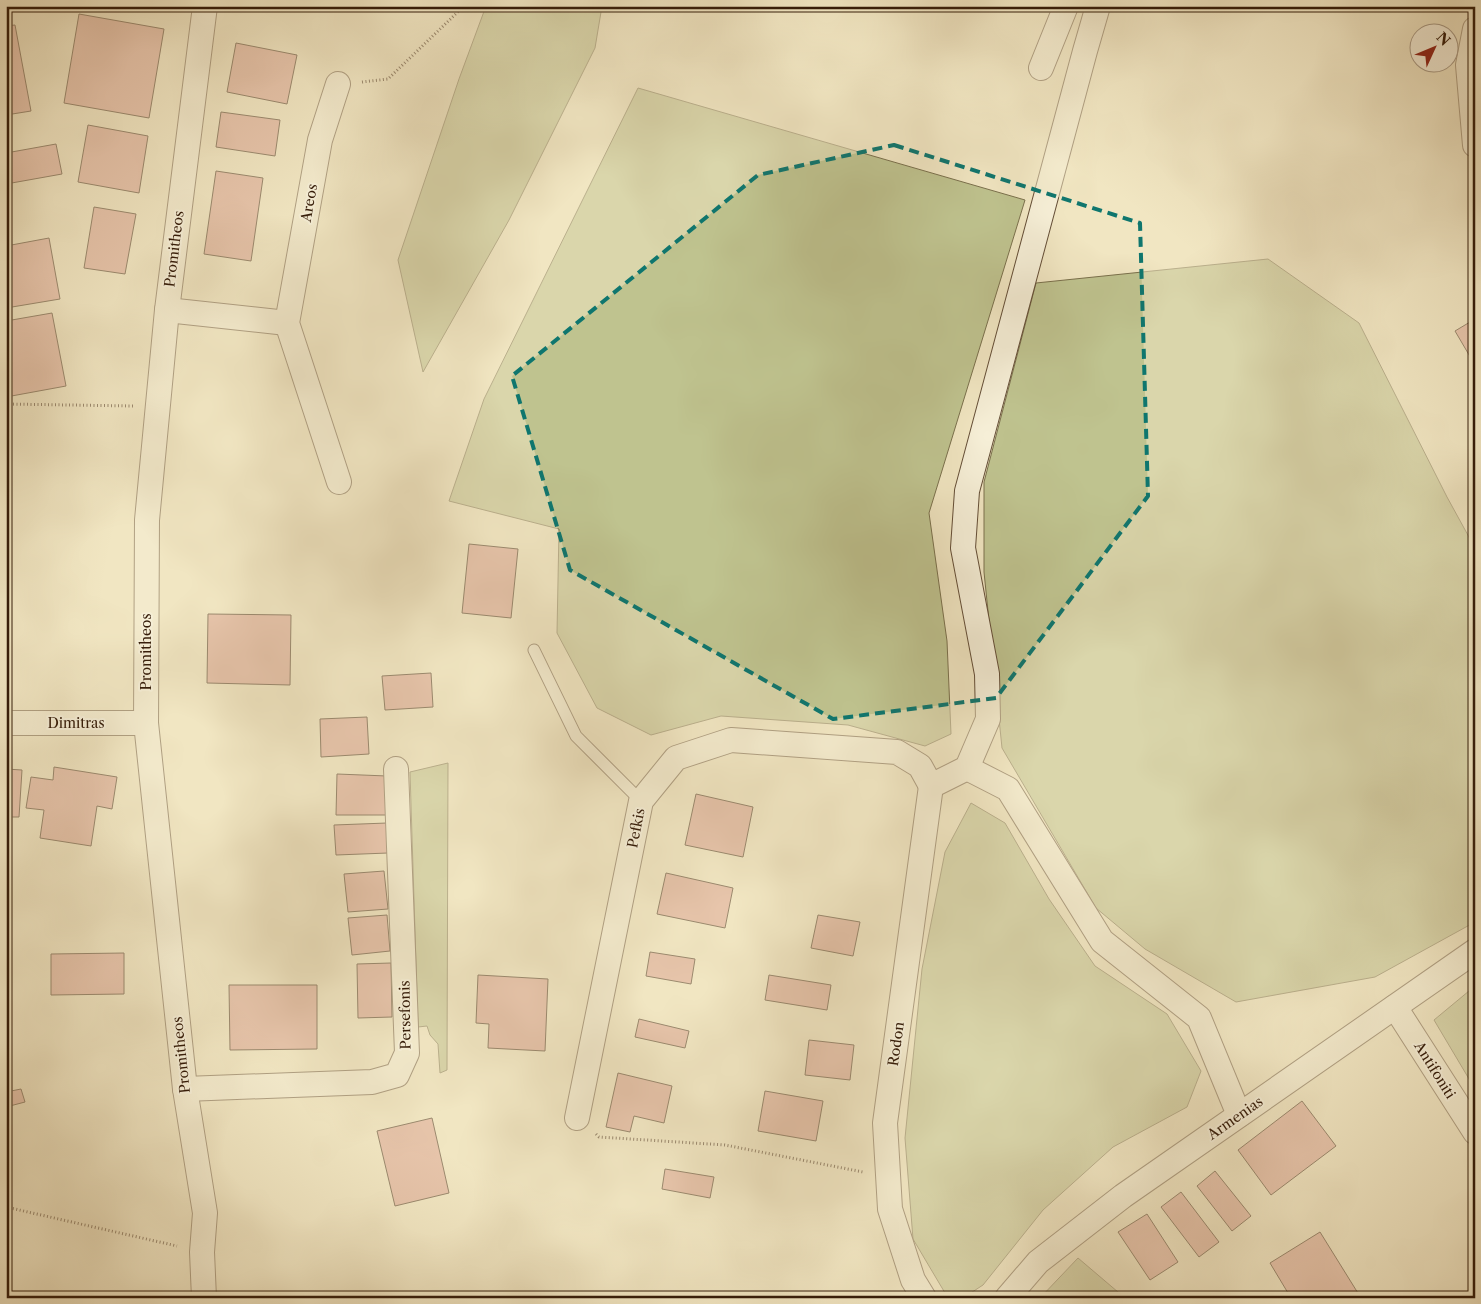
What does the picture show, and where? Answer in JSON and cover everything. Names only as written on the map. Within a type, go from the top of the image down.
[{"type":"street","name":"Promitheos","points":[[204,1298],[202,1252],[205,1213],[184,1089],[146,724],[147,520],[167,310],[205,6]]},
{"type":"street","points":[[1041,68],[1066,6]]},
{"type":"street","points":[[931,786],[967,768],[988,719],[987,674],[963,548],[967,491],[1098,6]]},
{"type":"street","points":[[1475,29],[1468,65],[1475,145]]},
{"type":"street","name":"Areos","points":[[338,84],[320,140],[287,323],[339,482]]},
{"type":"street","points":[[167,310],[287,323]]},
{"type":"street","name":"Dimitras","points":[[6,723],[146,724]]},
{"type":"street","name":"Pefkis","points":[[577,1118],[642,801],[676,758],[731,740],[897,752],[920,766],[931,786]]},
{"type":"street","points":[[967,768],[1008,789],[1102,941],[1199,1018],[1239,1115]]},
{"type":"street","name":"Persefonis","points":[[184,1089],[372,1082],[397,1075],[407,1053],[396,769]]},
{"type":"street","name":"Rodon","points":[[924,1298],[913,1280],[890,1209],[885,1123],[931,786]]},
{"type":"street","name":"Armenias","points":[[1007,1298],[1038,1262],[1123,1196],[1475,951]]},
{"type":"street","name":"Antifoniti","points":[[1395,1007],[1475,1132]]},
{"type":"lane","points":[[534,650],[576,736],[642,801]]},
{"type":"path","points":[[338,84],[388,79],[464,6]]},
{"type":"path","points":[[6,404],[158,406]]},
{"type":"path","points":[[577,1118],[599,1137],[725,1145],[888,1176]]},
{"type":"path","points":[[6,1208],[202,1252]]},
{"type":"highlighted area","points":[[894,145],[1140,223],[1148,496],[996,698],[833,719],[570,570],[512,376],[758,175]]},
{"type":"green space","points":[[486,6],[602,6],[595,48],[509,220],[423,372],[398,260],[459,79]]},
{"type":"green space","points":[[638,88],[1025,200],[929,513],[947,641],[951,734],[925,746],[848,725],[721,716],[651,735],[597,708],[557,633],[559,529],[449,501],[484,399]]},
{"type":"green space","points":[[1268,259],[1359,323],[1447,497],[1475,548],[1475,922],[1375,977],[1236,1002],[1145,949],[1096,908],[1002,748],[984,572],[984,482],[1036,283]]},
{"type":"green space","points":[[448,763],[447,1070],[440,1073],[438,1044],[430,1035],[427,1026],[418,1027],[410,772]]},
{"type":"green space","points":[[971,803],[1005,823],[1049,899],[1095,966],[1167,1014],[1201,1071],[1187,1107],[1113,1147],[1043,1210],[983,1285],[963,1298],[948,1298],[913,1239],[905,1138],[922,969],[945,852]]},
{"type":"green space","points":[[1475,986],[1475,1089],[1434,1020]]},
{"type":"green space","points":[[1078,1258],[1125,1298],[1040,1298]]},
{"type":"building","points":[[79,14],[164,29],[149,118],[64,103]]},
{"type":"building","points":[[15,25],[31,111],[6,115],[6,26]]},
{"type":"building","points":[[236,43],[297,55],[287,104],[227,92]]},
{"type":"building","points":[[221,112],[280,120],[275,156],[216,147]]},
{"type":"building","points":[[88,125],[148,136],[139,193],[78,182]]},
{"type":"building","points":[[56,144],[62,174],[6,184],[6,153]]},
{"type":"building","points":[[216,171],[263,178],[251,261],[204,254]]},
{"type":"building","points":[[94,207],[136,214],[125,274],[84,268]]},
{"type":"building","points":[[49,238],[60,299],[6,308],[6,246]]},
{"type":"building","points":[[52,313],[66,386],[6,397],[6,321]]},
{"type":"building","points":[[1475,319],[1475,365],[1455,331]]},
{"type":"building","points":[[469,544],[518,549],[511,618],[462,613]]},
{"type":"building","points":[[208,614],[291,615],[290,685],[207,683]]},
{"type":"building","points":[[431,673],[433,707],[385,710],[382,676]]},
{"type":"building","points":[[367,717],[369,754],[321,757],[320,719]]},
{"type":"building","points":[[54,767],[117,777],[112,809],[97,806],[91,846],[40,838],[44,810],[26,808],[31,777],[53,780]]},
{"type":"building","points":[[6,769],[22,770],[19,817],[6,817]]},
{"type":"building","points":[[337,774],[387,776],[386,815],[336,815]]},
{"type":"building","points":[[696,794],[753,807],[743,857],[685,845]]},
{"type":"building","points":[[387,823],[388,853],[336,855],[334,825]]},
{"type":"building","points":[[384,871],[388,909],[348,912],[344,874]]},
{"type":"building","points":[[666,873],[733,888],[725,928],[657,914]]},
{"type":"building","points":[[387,915],[390,951],[352,955],[348,918]]},
{"type":"building","points":[[818,915],[860,922],[853,956],[811,948]]},
{"type":"building","points":[[650,952],[695,959],[691,984],[646,976]]},
{"type":"building","points":[[124,953],[124,994],[51,995],[51,954]]},
{"type":"building","points":[[391,963],[392,1017],[358,1018],[357,964]]},
{"type":"building","points":[[478,975],[548,979],[545,1051],[488,1048],[489,1024],[476,1023]]},
{"type":"building","points":[[769,975],[831,985],[827,1010],[765,1000]]},
{"type":"building","points":[[229,985],[317,985],[317,1049],[230,1050]]},
{"type":"building","points":[[639,1019],[689,1031],[685,1048],[635,1037]]},
{"type":"building","points":[[809,1040],[854,1045],[850,1080],[805,1075]]},
{"type":"building","points":[[618,1073],[672,1086],[664,1123],[634,1116],[630,1132],[606,1127]]},
{"type":"building","points":[[21,1089],[25,1102],[6,1107],[6,1092]]},
{"type":"building","points":[[765,1091],[823,1101],[816,1141],[758,1131]]},
{"type":"building","points":[[1302,1101],[1336,1146],[1271,1195],[1238,1150]]},
{"type":"building","points":[[432,1118],[449,1193],[395,1206],[377,1131]]},
{"type":"building","points":[[665,1169],[714,1177],[710,1198],[662,1189]]},
{"type":"building","points":[[1215,1171],[1251,1216],[1232,1231],[1197,1186]]},
{"type":"building","points":[[1181,1192],[1219,1242],[1199,1257],[1161,1207]]},
{"type":"building","points":[[1147,1214],[1178,1262],[1150,1280],[1118,1232]]},
{"type":"building","points":[[1320,1232],[1361,1298],[1291,1298],[1270,1263]]},
{"type":"building","points":[[317,1295],[317,1298],[250,1298]]}]
